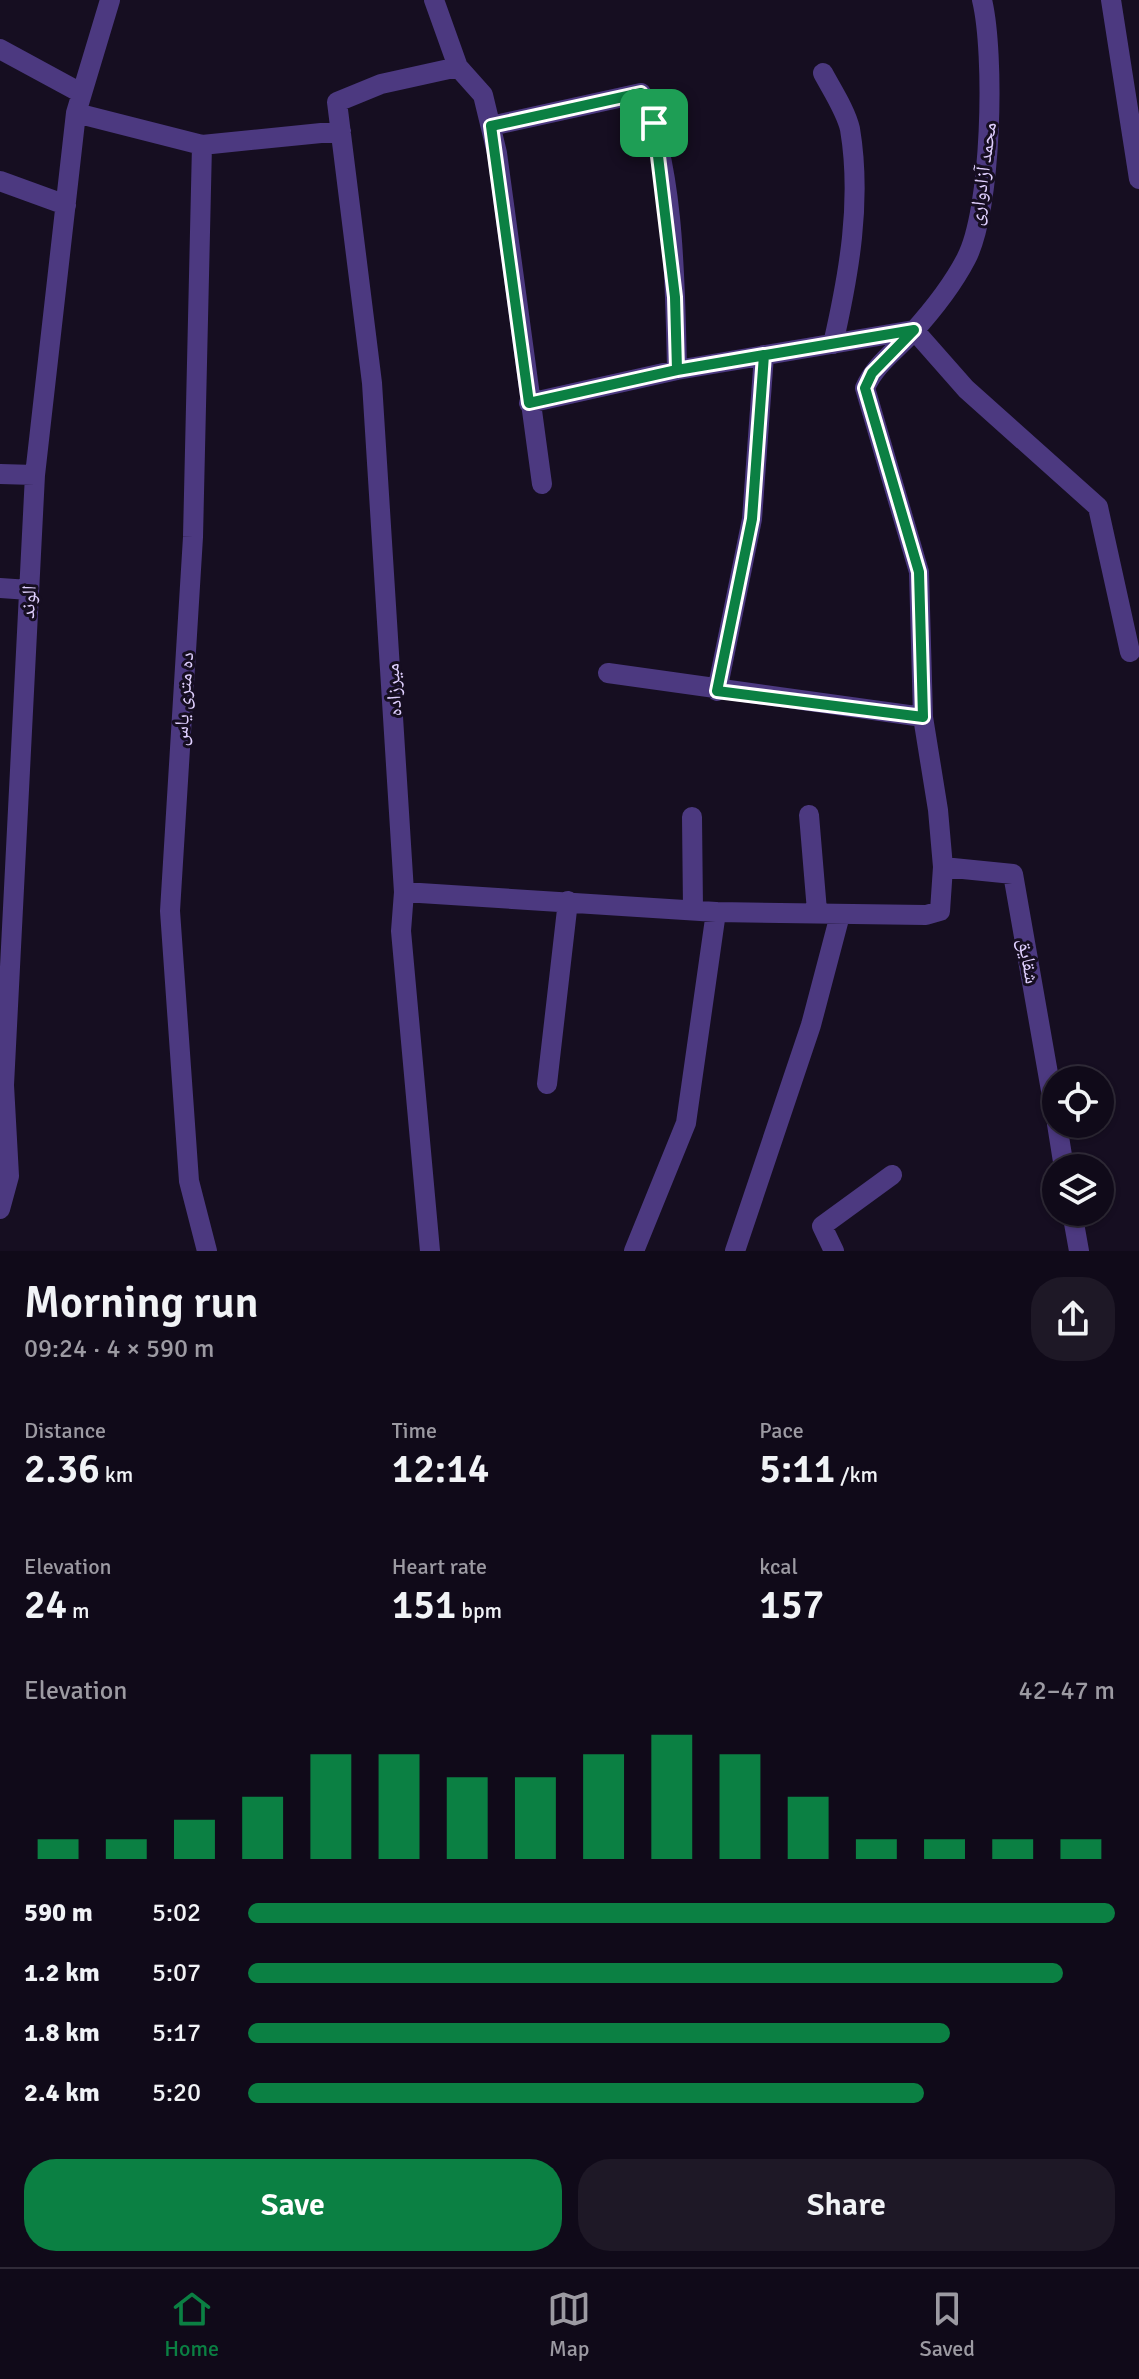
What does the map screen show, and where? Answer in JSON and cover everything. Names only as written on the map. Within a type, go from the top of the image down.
[{"type":"street","name":"الوند","points":[[0,1209],[9,1176],[4,1085],[35,475],[78,103],[110,0]]},
{"type":"street","points":[[434,0],[458,67],[483,95],[491,126],[542,484]]},
{"type":"street","name":"محمد آزادواری","points":[[923,717],[919,572],[865,388],[872,373],[914,330],[967,258],[977,225],[990,114],[988,23],[982,0]]},
{"type":"street","points":[[1111,0],[1139,179]]},
{"type":"street","points":[[0,49],[78,103],[202,145],[341,131]]},
{"type":"street","name":"میرزاده","points":[[430,1251],[401,931],[404,892],[372,383],[337,102],[381,84],[458,67]]},
{"type":"street","points":[[823,73],[849,126],[854,196],[849,273],[833,344]]},
{"type":"street","points":[[491,126],[641,93],[654,123],[667,212],[675,297],[677,370]]},
{"type":"street","name":"ده متری یاس","points":[[202,145],[193,537],[170,911],[189,1181],[207,1251]]},
{"type":"street","points":[[0,181],[66,205]]},
{"type":"street","points":[[529,403],[677,370],[914,330],[966,389],[1098,507],[1130,652]]},
{"type":"street","points":[[717,691],[752,519],[764,355]]},
{"type":"street","points":[[0,474],[35,475]]},
{"type":"street","points":[[0,588],[29,590]]},
{"type":"street","points":[[404,892],[716,912],[817,911],[840,915],[926,915],[940,911],[943,867],[938,810],[923,717],[717,691],[608,673]]},
{"type":"street","points":[[809,815],[817,911]]},
{"type":"street","points":[[692,817],[693,909]]},
{"type":"street","name":"شقایق","points":[[943,867],[1013,874],[1046,1066]]},
{"type":"street","points":[[547,1084],[568,901]]},
{"type":"street","points":[[634,1251],[686,1123],[716,912]]},
{"type":"street","points":[[735,1251],[811,1025],[840,915]]},
{"type":"street","points":[[834,1251],[822,1226],[892,1175]]},
{"type":"street","points":[[1075,1226],[1079,1251]]},
{"type":"route","points":[[654,123],[641,93],[491,126],[529,403],[677,370],[914,330],[872,373],[865,388],[919,572],[923,717],[717,691],[752,519],[764,355],[677,370],[675,297],[654,123]]}]
